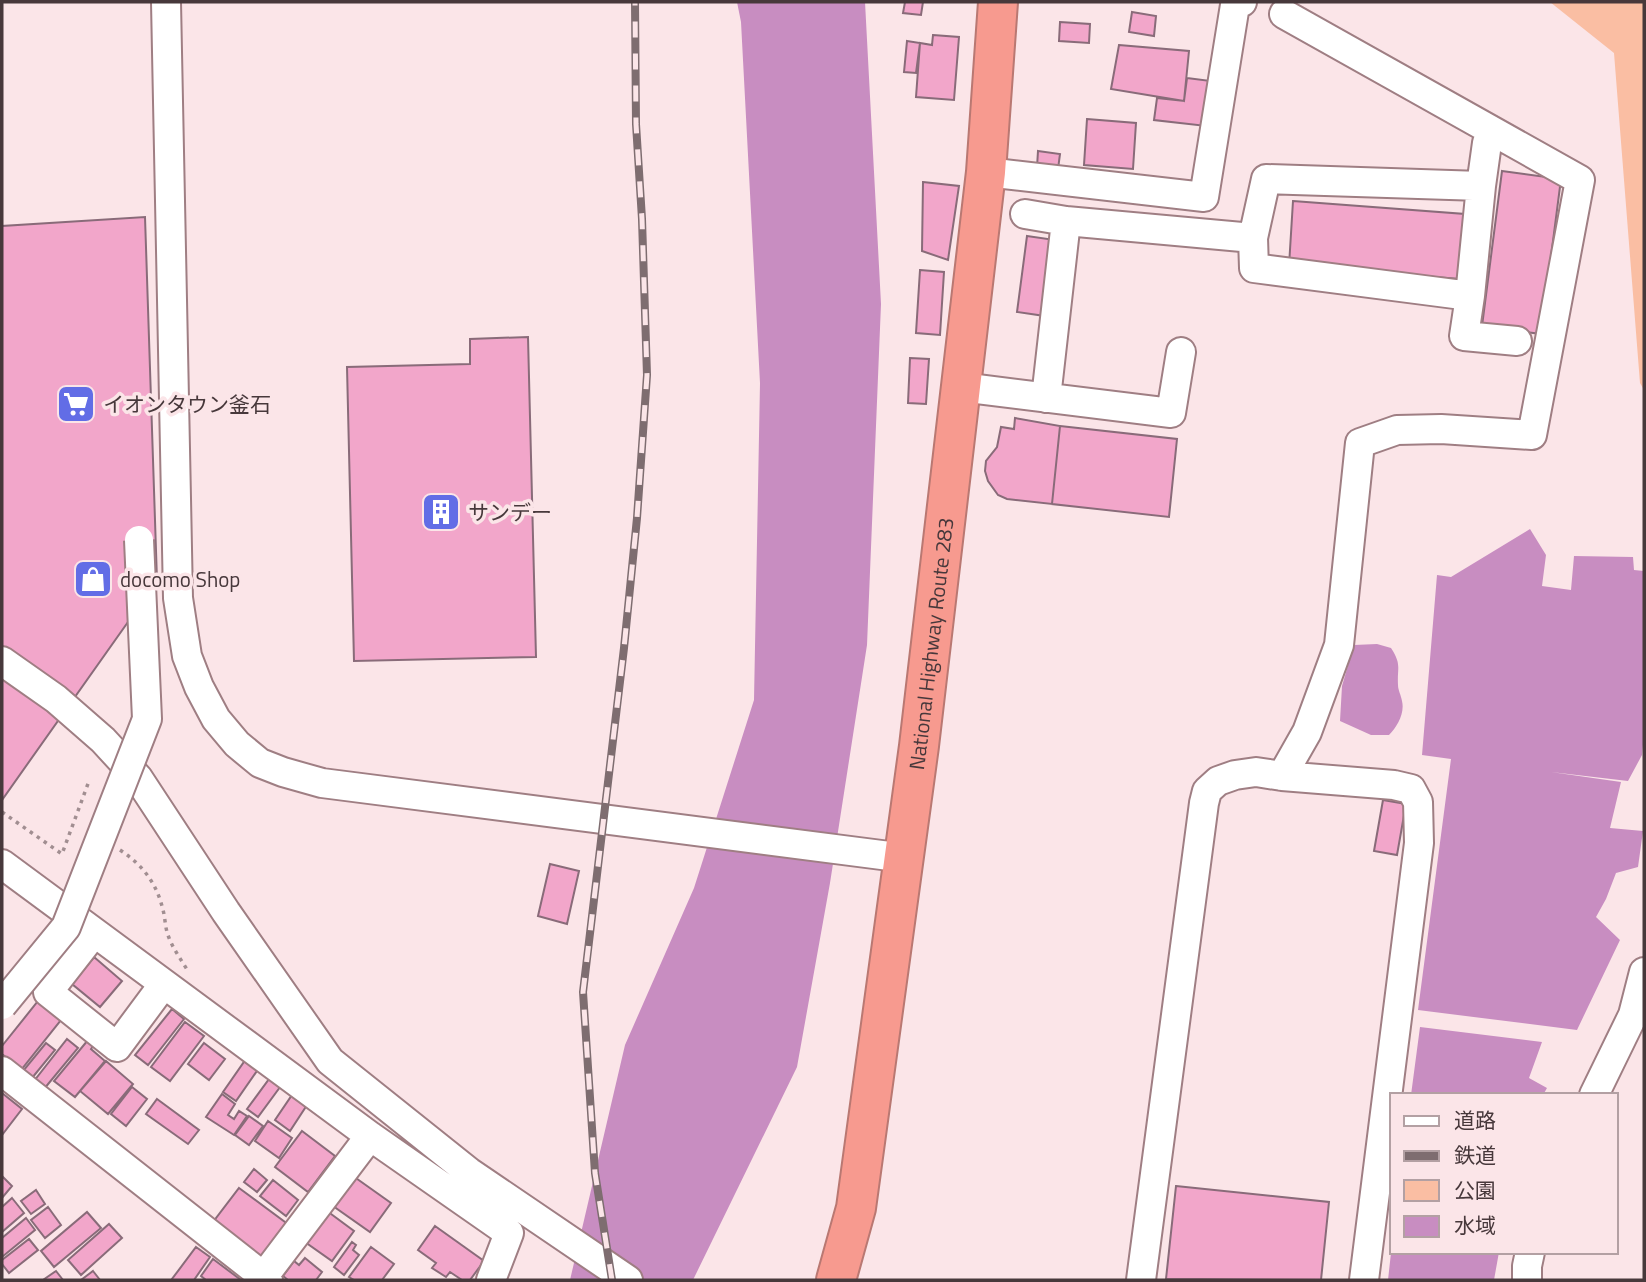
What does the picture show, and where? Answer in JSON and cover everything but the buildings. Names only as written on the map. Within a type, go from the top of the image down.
[{"type":"highway","name":"National Highway Route 283","points":[[835,1280],[856,1208],[905,858],[986,172],[998,2]]},
{"type":"street","points":[[166,2],[178,598],[187,656],[199,687],[216,719],[237,744],[260,764],[322,783],[905,858]]},
{"type":"street","points":[[986,172],[1204,197],[1235,5],[1242,2]]},
{"type":"street","points":[[1282,776],[1307,732],[1339,645],[1360,443],[1397,430],[1441,429],[1532,435],[1580,180],[1284,14]]},
{"type":"street","points":[[1486,143],[1464,336],[1517,341]]},
{"type":"street","points":[[1470,296],[1254,268],[1253,238],[1266,179],[1481,186]]},
{"type":"street","points":[[1025,214],[1066,221],[1253,238]]},
{"type":"street","points":[[1046,398],[1066,221]]},
{"type":"street","points":[[961,387],[1171,413],[1181,352]]},
{"type":"street","points":[[2,1005],[66,927],[147,719],[139,540]]},
{"type":"street","points":[[2,662],[56,699],[103,740],[138,778],[226,912],[330,1061],[469,1172],[628,1280]]},
{"type":"street","points":[[1140,1280],[1204,803],[1207,791],[1218,781],[1256,772],[1394,785],[1411,789],[1418,802],[1419,843],[1364,1280]]},
{"type":"street","points":[[2,864],[370,1136],[509,1233],[492,1280]]},
{"type":"street","points":[[94,933],[48,992],[117,1047],[163,985]]},
{"type":"street","points":[[1595,1093],[1633,1014],[1644,972]]},
{"type":"street","points":[[2,1070],[264,1279],[370,1136]]},
{"type":"street","points":[[1527,1280],[1530,1254]]},
{"type":"path","points":[[2,812],[62,854],[89,781]]},
{"type":"path","points":[[108,847],[122,851],[144,869],[156,886],[171,940],[188,971],[195,976]]},
{"type":"green space","points":[[1550,2],[1644,2],[1644,390],[1640,383],[1614,53]]},
{"type":"water","points":[[737,2],[865,2],[881,304],[867,645],[830,883],[797,1067],[693,1280],[570,1280],[625,1045],[694,888],[754,700],[760,383],[741,22]]},
{"type":"water","points":[[1530,529],[1546,555],[1542,586],[1571,590],[1574,556],[1633,557],[1634,570],[1644,571],[1642,755],[1628,781],[1551,772],[1621,782],[1610,828],[1643,831],[1638,867],[1616,873],[1596,917],[1620,940],[1577,1030],[1418,1010],[1451,759],[1422,755],[1437,575],[1451,577]]},
{"type":"water","points":[[1377,644],[1391,648],[1398,662],[1402,710],[1389,735],[1371,735],[1340,721],[1342,686],[1354,645]]},
{"type":"water","points":[[1420,1027],[1542,1042],[1529,1078],[1547,1088],[1544,1093],[1411,1093]]},
{"type":"water","points":[[1391,1254],[1499,1254],[1494,1280],[1388,1280]]},
{"type":"railway","points":[[612,1280],[595,1173],[583,992],[624,648],[647,375],[636,124],[635,2]]},
{"type":"place","name":"イオンタウン釜石","points":[[76,404]]},
{"type":"place","name":"サンデー","points":[[441,512]]},
{"type":"place","name":"docomo Shop","points":[[93,579]]}]
